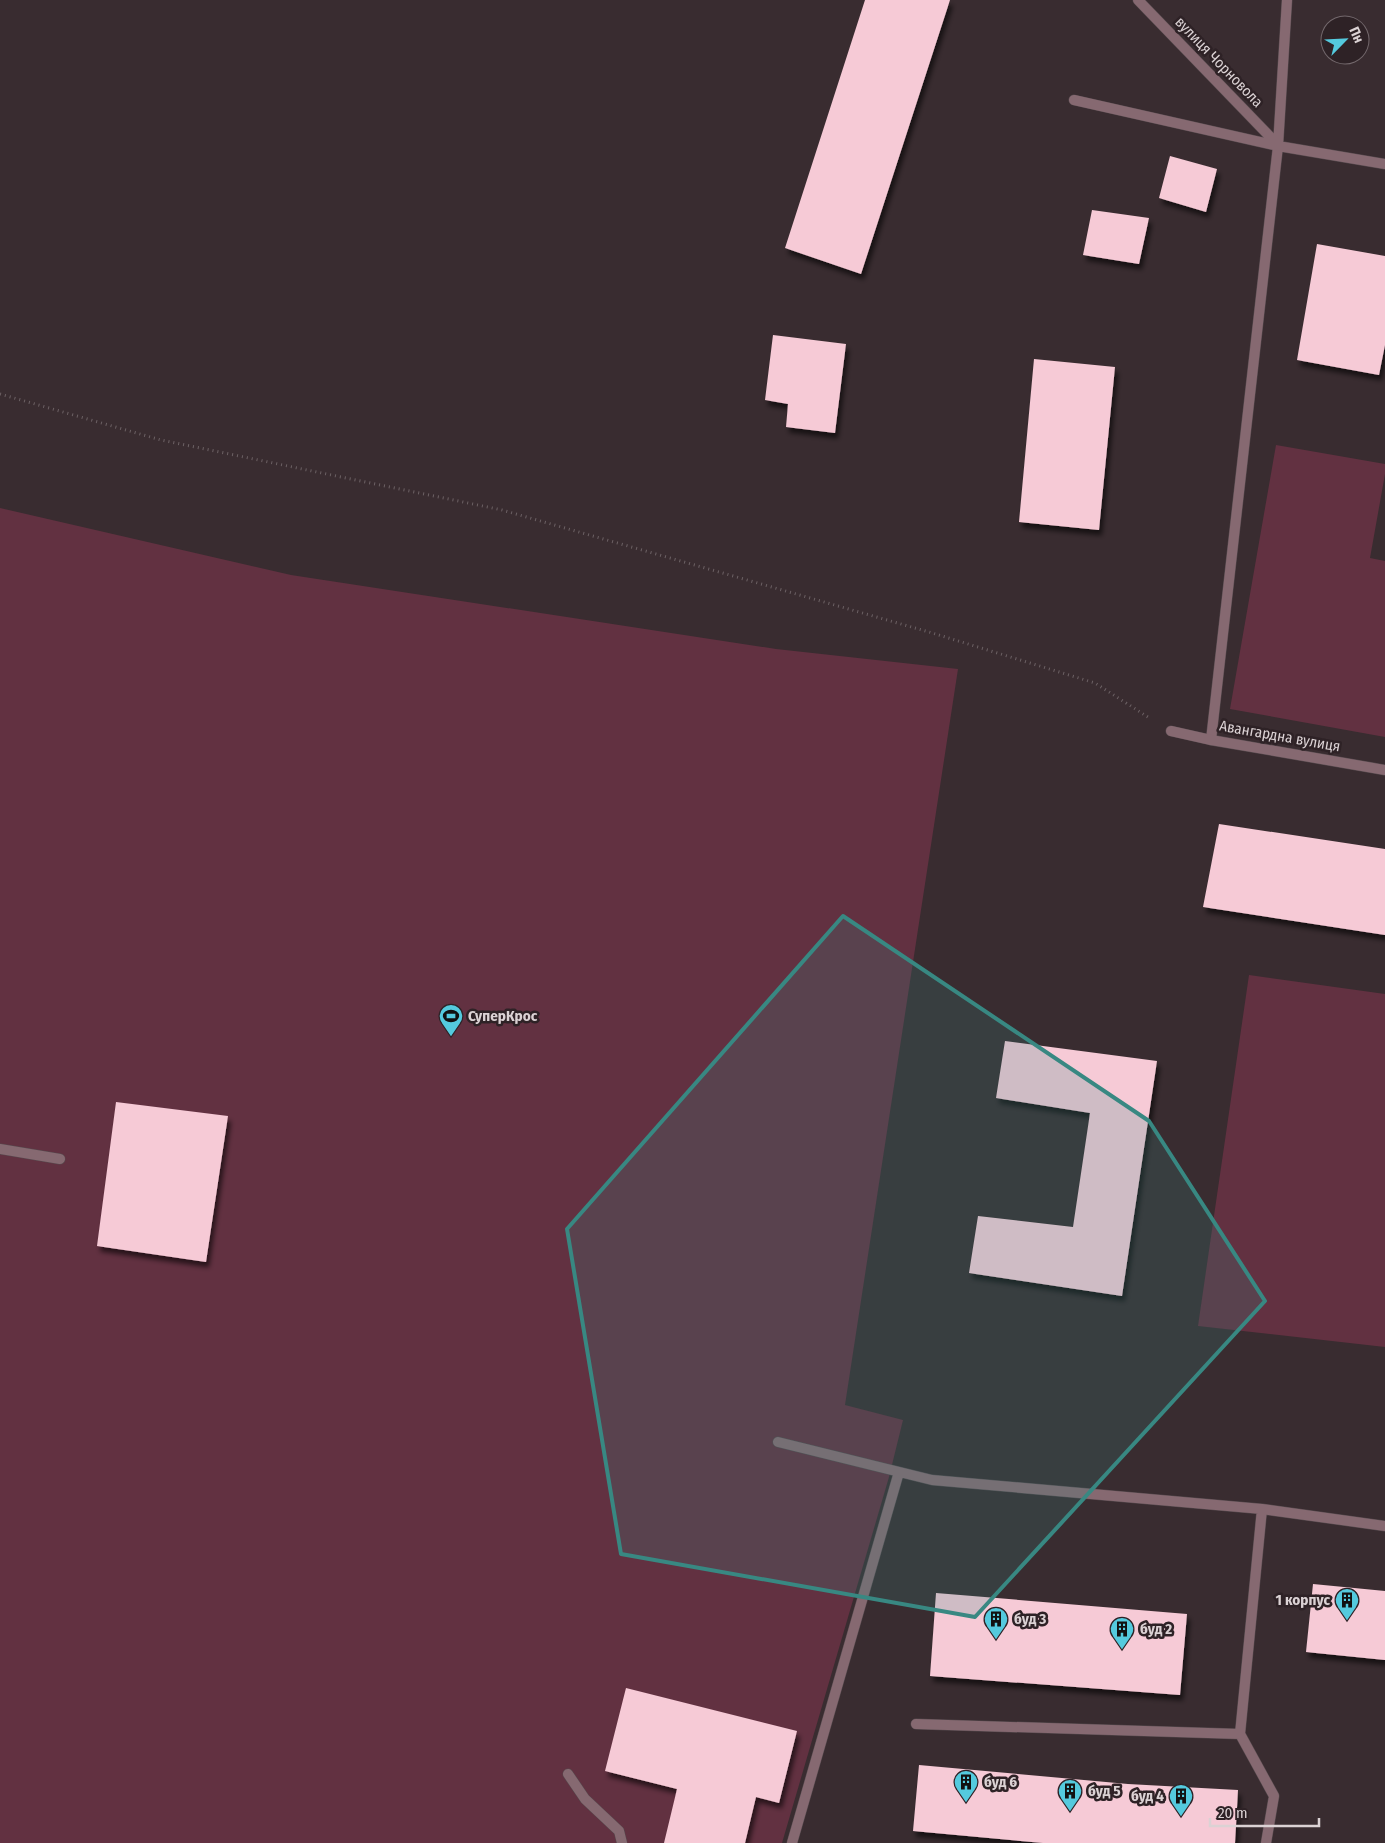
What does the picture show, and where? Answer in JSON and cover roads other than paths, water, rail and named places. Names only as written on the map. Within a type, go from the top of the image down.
[{"type":"street","name":"вулиця Чорновола","points":[[1138,0],[1278,146]]},
{"type":"street","points":[[1211,740],[1278,146],[1287,0]]},
{"type":"street","points":[[1074,100],[1278,146],[1385,164]]},
{"type":"street","name":"Авангардна вулиця","points":[[1171,731],[1211,740],[1385,770]]},
{"type":"street","points":[[0,1149],[60,1159]]},
{"type":"street","points":[[778,1442],[932,1480],[1262,1509],[1385,1526]]},
{"type":"street","points":[[792,1843],[899,1472]]},
{"type":"street","points":[[1262,1509],[1240,1734],[1274,1796],[1266,1843]]},
{"type":"street","points":[[916,1724],[1240,1734]]},
{"type":"street","points":[[568,1774],[585,1799],[619,1831],[622,1843]]},
{"type":"place","name":"СуперКрос","points":[[451,1037]]},
{"type":"place","name":"1 корпус","points":[[1347,1621]]},
{"type":"place","name":"буд 3","points":[[996,1640]]},
{"type":"place","name":"буд 2","points":[[1122,1650]]},
{"type":"place","name":"буд 6","points":[[966,1803]]},
{"type":"place","name":"буд 5","points":[[1070,1812]]},
{"type":"place","name":"буд 4","points":[[1181,1817]]}]
